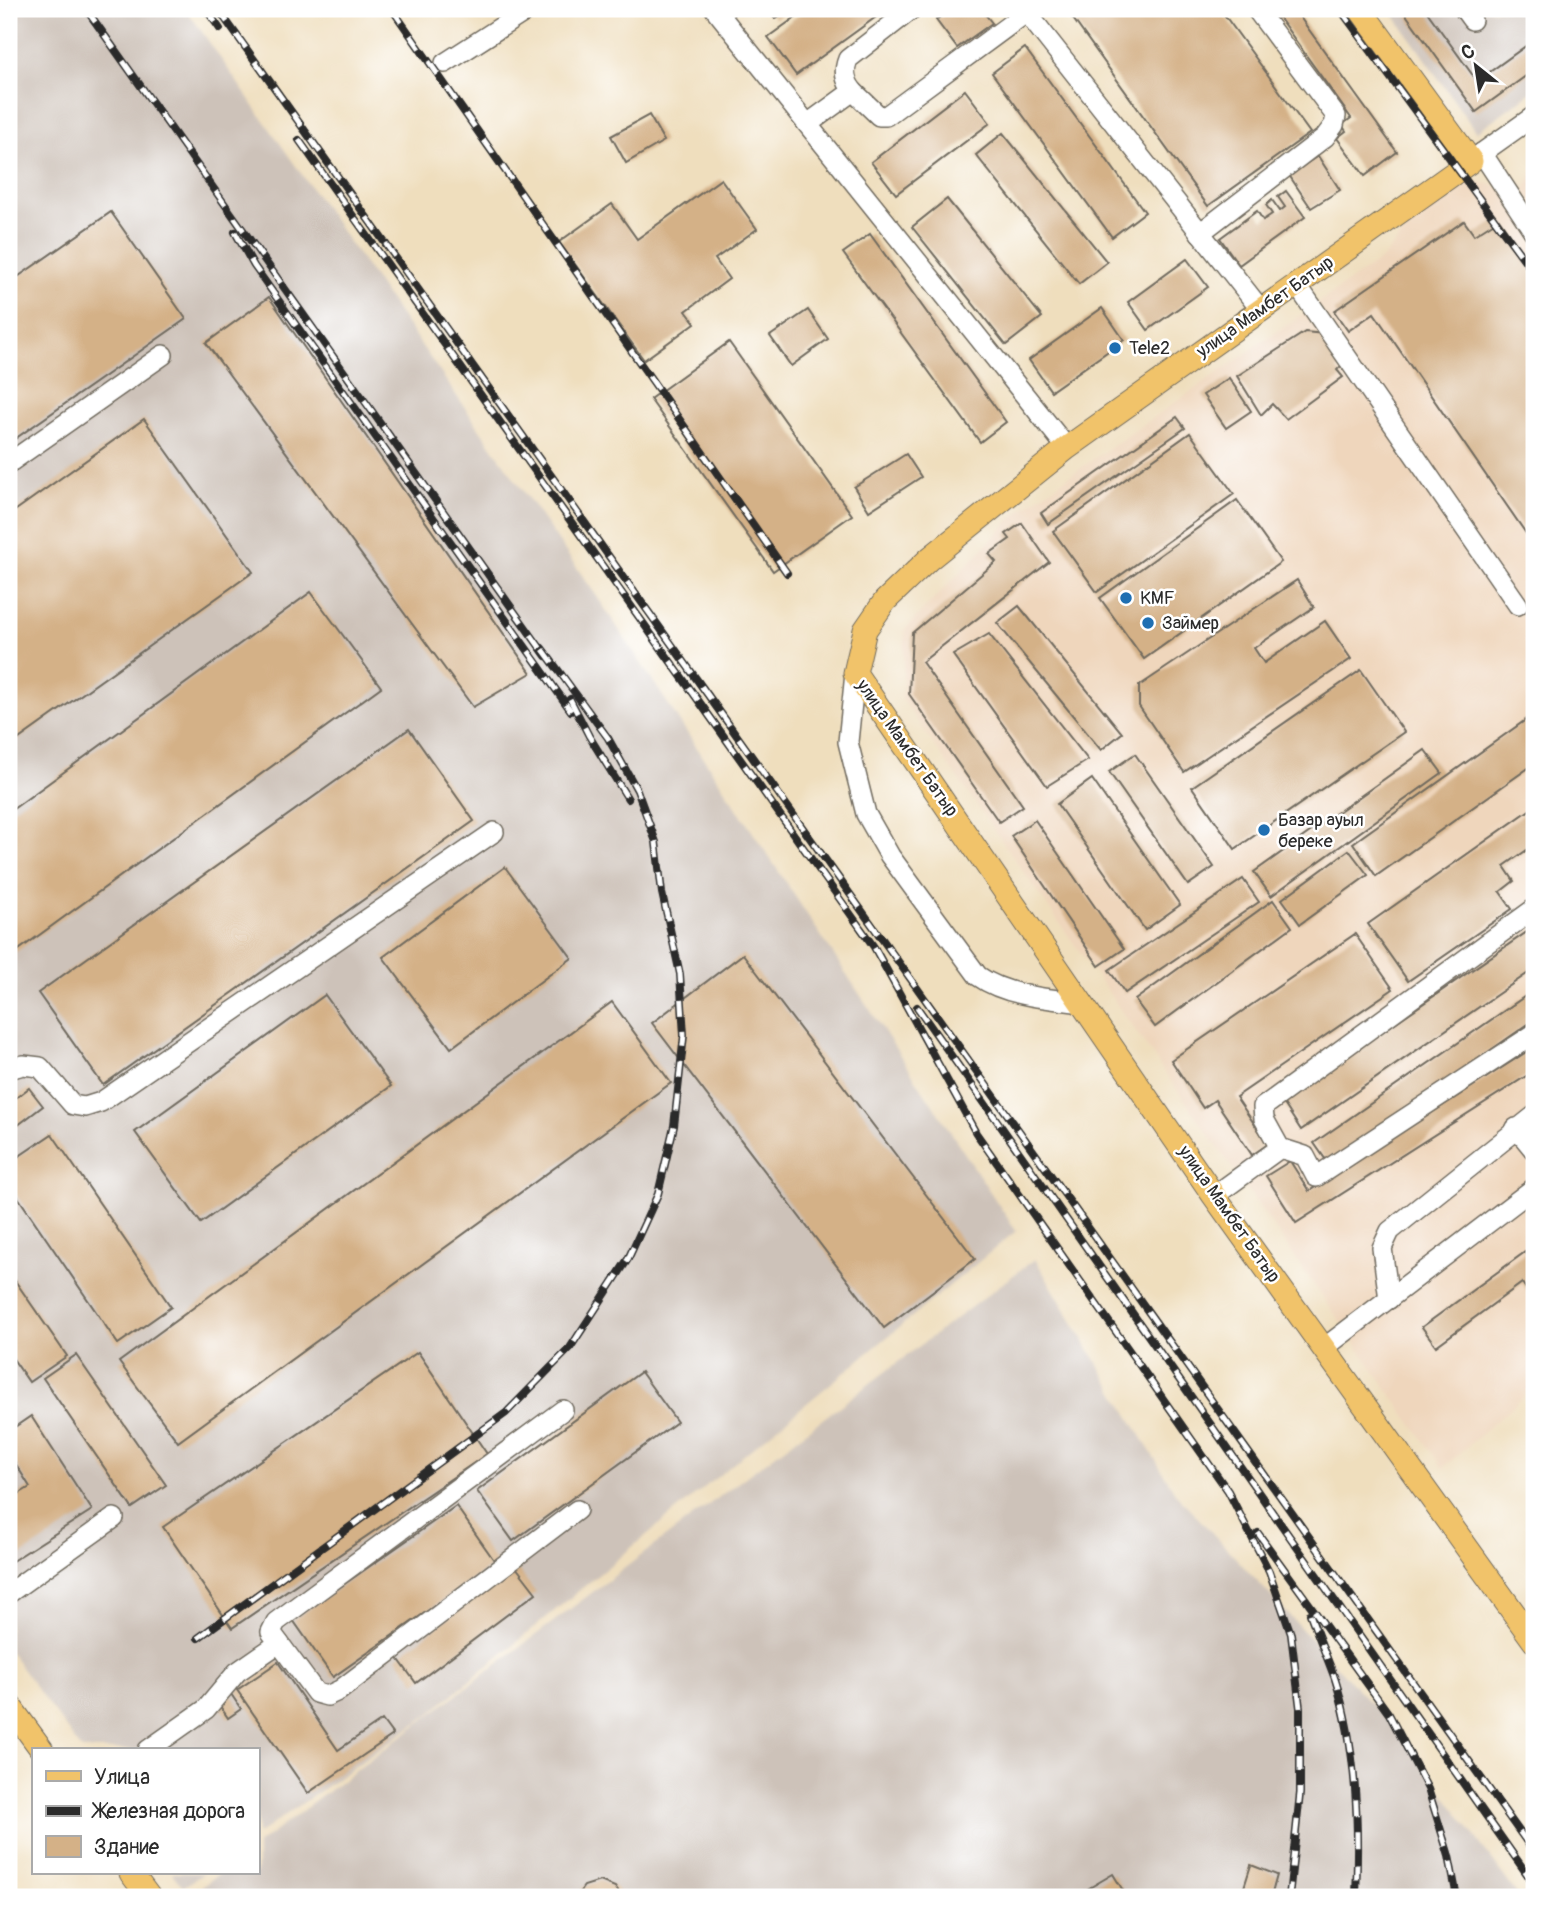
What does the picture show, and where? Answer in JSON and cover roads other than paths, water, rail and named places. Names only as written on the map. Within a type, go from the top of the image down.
[{"type":"main road","points":[[1360,9],[1476,157]]},
{"type":"main road","name":"улица Мамбет Батыр","points":[[1476,157],[1067,448],[929,559],[885,601],[865,630],[855,673],[1214,1196],[1534,1641]]},
{"type":"main road","points":[[9,1705],[41,1748]]},
{"type":"main road","points":[[132,1874],[149,1897]]},
{"type":"street","points":[[445,63],[529,9]]},
{"type":"street","points":[[912,9],[848,59],[845,67],[848,84],[879,116],[886,116],[1026,11],[1261,310]]},
{"type":"street","points":[[1200,233],[1325,137],[1334,125],[1336,116],[1256,9]]},
{"type":"street","points":[[725,12],[809,123],[1067,448]]},
{"type":"street","points":[[809,123],[853,91]]},
{"type":"street","points":[[1534,116],[1476,157],[1534,232]]},
{"type":"street","points":[[1297,285],[1518,605]]},
{"type":"street","points":[[9,463],[163,355]]},
{"type":"street","points":[[855,673],[848,742],[866,814],[890,856],[978,976],[998,986],[1050,999],[1083,1003]]},
{"type":"street","points":[[9,1069],[23,1065],[40,1067],[73,1105],[85,1107],[101,1101],[494,832]]},
{"type":"street","points":[[1534,909],[1263,1107],[1264,1119],[1280,1148],[1305,1156],[1316,1177],[1534,1034]]},
{"type":"street","points":[[1389,1299],[1382,1248],[1390,1231],[1534,1116]]},
{"type":"street","points":[[1516,1128],[1534,1150]]},
{"type":"street","points":[[1214,1196],[1280,1148]]},
{"type":"street","points":[[1324,1348],[1534,1188]]},
{"type":"street","points":[[563,1410],[276,1622],[271,1632],[316,1693],[327,1696],[340,1690],[577,1510]]},
{"type":"street","points":[[9,1593],[114,1518]]},
{"type":"street","points":[[151,1748],[206,1709],[237,1672],[279,1643]]},
{"type":"railway","points":[[86,9],[546,656]]},
{"type":"railway","points":[[206,9],[220,29]]},
{"type":"railway","points":[[218,9],[1534,1852]]},
{"type":"railway","points":[[392,9],[787,573]]},
{"type":"railway","points":[[1340,9],[1534,273]]},
{"type":"railway","points":[[299,140],[874,947],[976,1133],[1228,1491],[1269,1571],[1291,1634],[1300,1708],[1300,1793],[1289,1897]]},
{"type":"railway","points":[[235,232],[254,266],[571,711]]},
{"type":"railway","points":[[198,1638],[506,1413],[570,1348],[628,1259],[658,1194],[674,1126],[684,1035],[680,974],[662,893],[656,842],[637,790],[608,738],[542,648]]},
{"type":"railway","points":[[570,699],[589,736],[628,799]]},
{"type":"railway","points":[[917,1007],[1534,1884]]},
{"type":"railway","points":[[1258,1533],[1389,1714],[1428,1789],[1449,1856],[1457,1897]]},
{"type":"railway","points":[[1310,1614],[1335,1679],[1348,1732],[1355,1787],[1356,1897]]},
{"type":"place","name":"Tele2","points":[[1115,348]]},
{"type":"place","name":"KMF","points":[[1126,598]]},
{"type":"place","name":"Займер","points":[[1148,623]]},
{"type":"place","name":"Базар ауыл береке","points":[[1264,830]]}]
